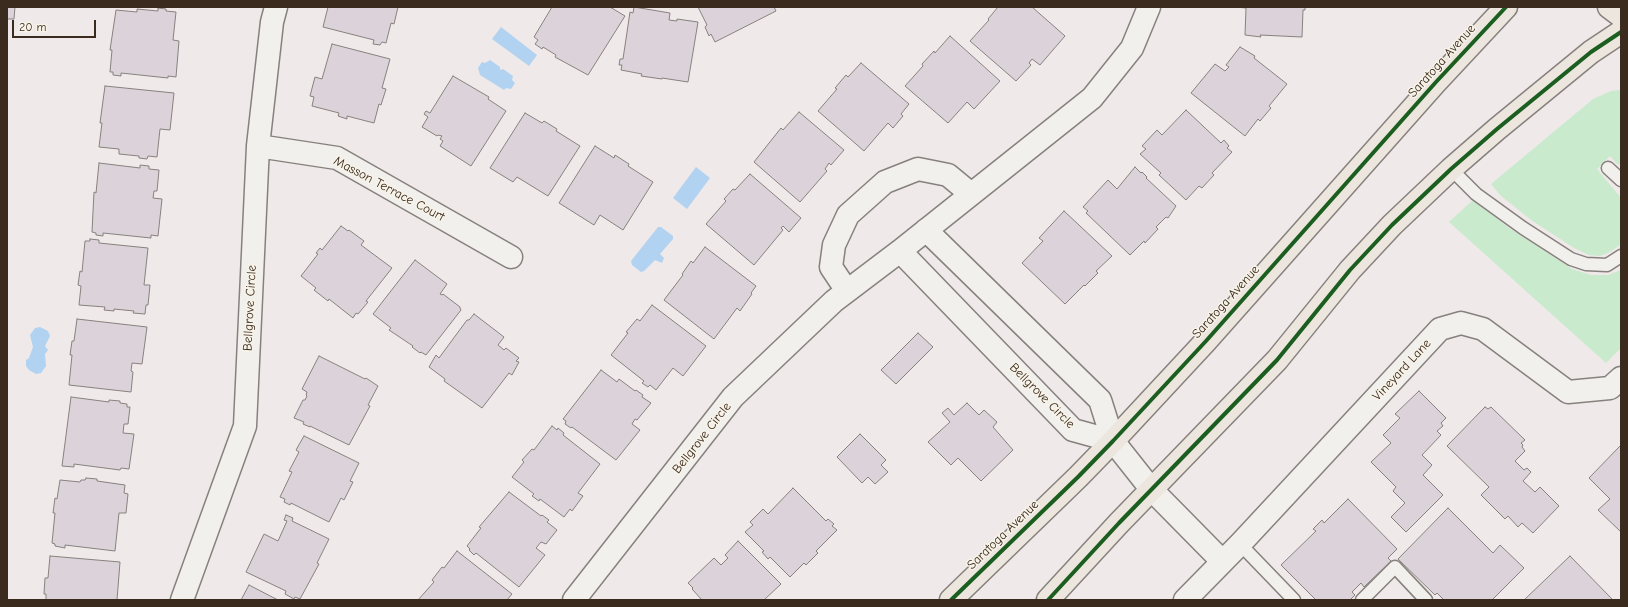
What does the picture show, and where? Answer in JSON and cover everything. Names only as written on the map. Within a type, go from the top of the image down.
[{"type":"highway","name":"Saratoga Avenue","points":[[950,600],[1078,477],[1206,341],[1436,82],[1506,7]]},
{"type":"highway","points":[[1609,7],[1621,16]]},
{"type":"highway","points":[[1048,600],[1152,489],[1277,360],[1350,270],[1392,225],[1451,169],[1591,52],[1621,32]]},
{"type":"street","name":"Bellgrove Circle","points":[[182,600],[244,426],[258,146],[272,22],[276,7]]},
{"type":"street","name":"Bellgrove Circle","points":[[574,600],[733,398],[834,301],[900,251],[1092,98],[1132,48],[1149,7]]},
{"type":"street","name":"Masson Terrace Court","points":[[258,146],[337,158],[511,257]]},
{"type":"street","points":[[847,291],[831,267],[834,245],[848,215],[885,182],[918,169],[948,175],[971,194]]},
{"type":"street","points":[[926,230],[1100,400],[1112,441],[1152,489],[1222,561]]},
{"type":"street","name":"Bellgrove Circle","points":[[900,251],[1074,430],[1112,441]]},
{"type":"street","name":"Vineyard Lane","points":[[1185,600],[1240,544],[1440,329],[1461,323],[1483,329],[1568,392],[1610,388],[1621,378]]},
{"type":"lane","points":[[1608,168],[1621,180]]},
{"type":"lane","points":[[1451,169],[1476,194],[1522,228],[1572,259],[1586,264],[1607,265],[1621,256]]},
{"type":"lane","points":[[1240,544],[1294,600]]},
{"type":"lane","points":[[1362,600],[1395,567],[1426,600]]},
{"type":"green space","points":[[1621,90],[1621,163],[1618,165],[1610,156],[1597,169],[1621,198],[1621,244],[1610,252],[1600,256],[1589,255],[1574,248],[1531,220],[1500,195],[1491,184],[1593,99],[1611,91]]},
{"type":"green space","points":[[1473,200],[1509,228],[1572,269],[1591,275],[1608,275],[1621,270],[1621,348],[1606,363],[1449,222]]},
{"type":"water","points":[[501,27],[537,55],[529,66],[492,39]]},
{"type":"water","points":[[490,60],[500,67],[500,70],[503,69],[513,76],[512,80],[515,83],[511,89],[506,88],[504,90],[480,75],[478,68],[482,62],[485,63]]},
{"type":"water","points":[[696,167],[710,178],[687,209],[673,198]]},
{"type":"water","points":[[658,227],[661,227],[673,236],[673,239],[660,254],[664,258],[662,263],[655,260],[641,272],[632,265],[631,261]]},
{"type":"water","points":[[40,327],[48,331],[50,336],[45,346],[48,350],[45,354],[46,366],[41,373],[36,374],[29,370],[26,366],[26,360],[29,358],[33,347],[30,335],[35,328]]},
{"type":"building","points":[[7,7],[15,7],[14,19],[7,19]]},
{"type":"building","points":[[328,7],[398,7],[394,24],[391,23],[386,43],[382,42],[380,45],[373,44],[374,40],[323,27]]},
{"type":"building","points":[[552,7],[610,7],[625,16],[588,75],[555,57],[556,55],[543,47],[542,49],[535,44],[538,40],[534,37]]},
{"type":"building","points":[[634,7],[670,13],[669,20],[677,21],[677,19],[698,22],[688,82],[641,76],[642,74],[621,70],[622,65],[619,65],[620,59],[623,59],[630,12],[633,13]]},
{"type":"building","points":[[698,7],[774,7],[776,11],[715,42],[711,34],[709,36],[705,27],[707,25]]},
{"type":"building","points":[[998,7],[1032,7],[1065,36],[1040,65],[1032,59],[1029,63],[1031,65],[1016,81],[970,41],[989,20],[988,19]]},
{"type":"building","points":[[1236,7],[1305,7],[1305,10],[1303,10],[1302,37],[1260,35],[1261,37],[1245,35],[1246,8]]},
{"type":"building","points":[[158,8],[176,12],[173,40],[179,41],[176,77],[168,76],[168,78],[121,73],[121,76],[113,75],[113,72],[110,72],[112,50],[110,50],[116,10],[137,12],[137,9],[158,11]]},
{"type":"building","points":[[950,36],[1000,81],[974,109],[967,102],[948,123],[905,86],[923,66],[922,64],[934,51],[935,53]]},
{"type":"building","points":[[332,44],[390,59],[382,88],[386,89],[381,105],[379,104],[374,123],[347,116],[347,119],[338,116],[339,113],[312,106],[314,97],[310,96],[315,77],[322,79]]},
{"type":"building","points":[[1240,47],[1255,56],[1254,58],[1287,84],[1269,106],[1271,108],[1260,121],[1258,119],[1245,136],[1191,93],[1215,64],[1225,71],[1229,67],[1226,65]]},
{"type":"building","points":[[861,63],[909,104],[901,114],[903,116],[893,128],[888,123],[864,151],[818,111],[837,89],[835,88],[846,75],[848,77]]},
{"type":"building","points":[[453,76],[489,97],[488,99],[506,111],[471,166],[440,146],[443,141],[440,139],[442,136],[437,136],[422,127],[428,117],[424,114],[426,111],[430,113]]},
{"type":"building","points":[[105,86],[174,93],[170,130],[160,129],[157,157],[148,156],[147,159],[139,158],[139,156],[119,154],[119,149],[99,147],[102,123],[100,123]]},
{"type":"building","points":[[1186,110],[1221,143],[1224,140],[1229,146],[1227,148],[1232,152],[1212,173],[1214,175],[1202,188],[1199,186],[1186,200],[1159,175],[1161,173],[1140,154],[1146,149],[1142,146],[1157,130],[1162,135]]},
{"type":"building","points":[[799,112],[844,150],[831,165],[829,163],[825,169],[827,171],[800,202],[754,162],[781,128],[783,130]]},
{"type":"building","points":[[525,113],[542,123],[544,121],[557,129],[556,131],[580,146],[548,196],[517,177],[513,182],[490,168]]},
{"type":"building","points":[[595,146],[614,158],[615,155],[629,164],[628,166],[653,182],[623,230],[600,215],[594,225],[559,203]]},
{"type":"building","points":[[99,163],[140,168],[140,165],[149,166],[149,169],[159,170],[157,191],[154,191],[153,198],[162,199],[158,236],[151,235],[151,238],[103,233],[103,236],[96,235],[96,233],[92,232],[94,192],[96,193]]},
{"type":"building","points":[[1135,167],[1141,173],[1142,172],[1147,177],[1146,178],[1176,206],[1168,218],[1166,217],[1156,227],[1158,229],[1145,243],[1144,241],[1130,255],[1086,213],[1088,211],[1083,207],[1108,180],[1117,189]]},
{"type":"building","points":[[750,174],[801,218],[789,232],[783,226],[781,228],[783,230],[754,265],[706,224],[726,201],[724,199]]},
{"type":"building","points":[[1064,211],[1112,256],[1096,271],[1098,273],[1065,304],[1022,263],[1043,241],[1039,238]]},
{"type":"building","points":[[341,226],[364,241],[361,245],[392,268],[366,301],[368,302],[358,314],[356,313],[353,318],[329,299],[328,301],[314,290],[316,288],[301,276],[318,254],[316,253],[320,248],[322,250]]},
{"type":"building","points":[[90,239],[99,240],[99,243],[148,248],[144,285],[150,285],[148,305],[146,305],[145,314],[133,313],[134,311],[114,309],[114,311],[104,310],[105,307],[79,305],[81,286],[78,285],[80,271],[82,272],[85,241],[90,241]]},
{"type":"building","points":[[705,247],[756,286],[740,311],[737,308],[714,339],[664,300],[683,275],[682,274],[691,261],[693,263]]},
{"type":"building","points":[[415,260],[447,284],[440,294],[443,294],[460,307],[461,310],[426,355],[421,352],[420,353],[412,347],[413,346],[389,330],[391,328],[373,314]]},
{"type":"building","points":[[652,305],[706,346],[683,376],[673,368],[656,390],[650,385],[648,387],[642,383],[644,381],[611,355],[628,333],[626,332],[637,319],[640,321]]},
{"type":"building","points":[[474,314],[504,337],[498,345],[504,350],[506,348],[519,358],[516,361],[519,362],[512,375],[509,373],[482,408],[444,381],[445,379],[429,367],[436,355],[439,358],[467,320],[469,320]]},
{"type":"building","points":[[77,319],[147,327],[142,364],[132,363],[131,371],[133,372],[131,392],[69,385],[72,355],[70,355],[72,341],[74,341]]},
{"type":"building","points":[[918,333],[933,347],[896,384],[881,370]]},
{"type":"building","points":[[319,356],[365,379],[366,378],[378,386],[368,405],[370,406],[349,445],[303,424],[304,422],[294,418],[303,400],[305,400],[307,396],[307,392],[302,389]]},
{"type":"building","points":[[601,370],[617,382],[619,379],[635,391],[636,390],[643,395],[642,397],[651,403],[637,420],[635,419],[632,424],[640,430],[616,460],[572,427],[571,428],[565,424],[566,421],[563,419]]},
{"type":"building","points":[[1419,391],[1446,418],[1441,423],[1443,426],[1437,431],[1441,435],[1422,455],[1432,465],[1423,475],[1443,495],[1406,532],[1391,517],[1405,503],[1393,491],[1396,487],[1371,462],[1391,443],[1383,435],[1400,418],[1395,414]]},
{"type":"building","points":[[71,397],[109,402],[109,400],[120,401],[120,403],[127,404],[127,407],[130,407],[128,424],[124,424],[123,433],[134,434],[129,469],[121,468],[120,470],[74,464],[74,467],[62,466]]},
{"type":"building","points":[[967,403],[979,415],[984,410],[997,422],[993,427],[1013,450],[981,481],[958,458],[951,465],[928,442],[950,422],[942,413],[948,408],[954,415]]},
{"type":"building","points":[[1485,407],[1488,409],[1491,407],[1525,440],[1521,443],[1525,451],[1515,461],[1524,470],[1527,468],[1531,472],[1523,481],[1535,492],[1540,487],[1559,506],[1533,533],[1522,523],[1518,527],[1508,516],[1505,519],[1481,495],[1489,487],[1447,446]]},
{"type":"building","points":[[552,426],[557,430],[558,428],[564,433],[563,435],[600,464],[578,493],[583,496],[572,511],[570,509],[564,517],[540,499],[539,501],[532,496],[534,494],[512,477],[524,462],[522,460],[532,449],[534,450]]},
{"type":"building","points":[[860,434],[886,460],[881,465],[888,472],[875,484],[868,477],[862,483],[837,457]]},
{"type":"building","points":[[304,436],[359,463],[350,481],[353,482],[344,500],[341,498],[329,522],[291,503],[290,505],[284,502],[285,499],[280,497],[292,472],[289,471],[299,452],[296,450]]},
{"type":"building","points":[[1621,445],[1621,532],[1598,510],[1610,499],[1589,478]]},
{"type":"building","points":[[86,478],[125,485],[124,493],[128,494],[126,513],[119,513],[115,551],[65,545],[65,548],[55,546],[55,544],[52,543],[55,513],[53,513],[60,480],[80,482]]},
{"type":"building","points":[[793,488],[826,521],[828,519],[834,524],[832,526],[837,530],[816,551],[818,553],[806,565],[804,563],[790,577],[770,557],[768,559],[762,552],[764,551],[745,532],[753,525],[750,522],[763,509],[768,514]]},
{"type":"building","points":[[509,492],[541,516],[542,515],[549,520],[547,522],[557,530],[546,544],[541,542],[536,548],[545,555],[519,587],[476,553],[474,555],[467,546],[481,528],[479,527]]},
{"type":"building","points":[[1348,499],[1397,549],[1388,558],[1391,561],[1364,587],[1361,583],[1352,592],[1355,595],[1350,600],[1316,600],[1281,565],[1316,531],[1313,529],[1322,520],[1324,523]]},
{"type":"building","points":[[1448,508],[1493,553],[1500,545],[1524,568],[1492,600],[1444,600],[1437,593],[1435,595],[1398,559]]},
{"type":"building","points":[[286,515],[293,518],[292,521],[329,539],[317,563],[319,564],[300,599],[295,597],[294,599],[285,594],[286,591],[246,572],[264,534],[278,541],[287,521],[284,520]]},
{"type":"building","points":[[738,541],[781,584],[764,600],[702,600],[688,583],[714,558],[721,565],[728,558],[725,555]]},
{"type":"building","points":[[457,551],[512,594],[507,600],[418,600],[434,582],[432,580],[442,567],[444,568]]},
{"type":"building","points":[[50,556],[120,562],[117,600],[46,600],[46,594],[44,594],[45,578],[48,578]]},
{"type":"building","points":[[1570,556],[1613,600],[1524,600]]},
{"type":"building","points":[[249,585],[278,600],[241,600]]},
{"type":"cycle path","points":[[951,600],[1113,441],[1206,341],[1436,82],[1506,7]]},
{"type":"cycle path","points":[[1048,600],[1119,523],[1277,360],[1350,270],[1392,225],[1451,169],[1497,129],[1591,52],[1621,32]]}]
